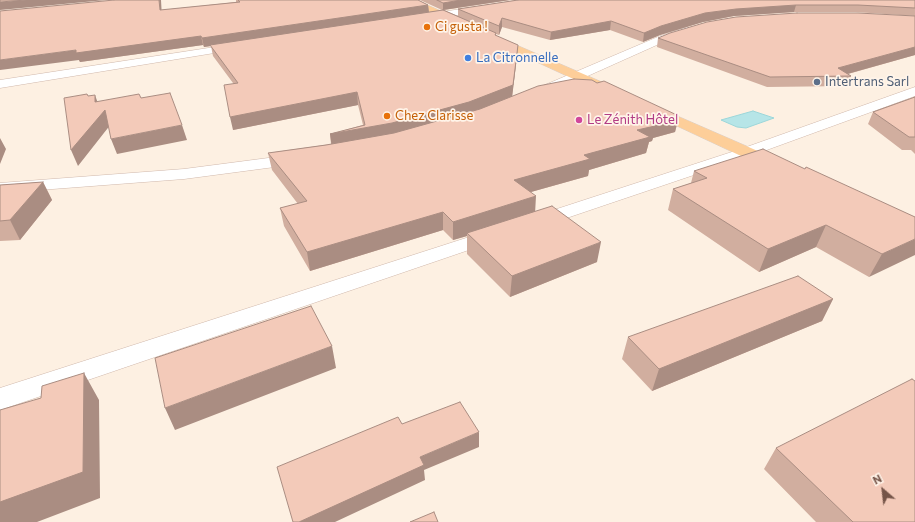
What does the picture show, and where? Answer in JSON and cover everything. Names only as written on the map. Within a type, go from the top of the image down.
[{"type":"main road","points":[[409,0],[626,98]]},
{"type":"main road","points":[[640,104],[789,171]]},
{"type":"street","points":[[410,20],[537,0]]},
{"type":"street","points":[[528,97],[664,38],[703,26]]},
{"type":"street","points":[[0,84],[252,44]]},
{"type":"street","points":[[0,399],[747,152],[915,92]]},
{"type":"street","points":[[0,188],[184,174],[313,157]]},
{"type":"water","points":[[753,111],[774,118],[746,128],[737,127],[721,120]]},
{"type":"building","points":[[0,0],[26,0],[0,2]]},
{"type":"building","points":[[114,0],[159,0],[160,10],[240,2],[238,0],[418,0],[428,5],[202,38],[201,36],[76,53],[76,50],[0,60],[0,11]]},
{"type":"building","points":[[437,0],[461,0],[443,3]]},
{"type":"building","points":[[518,0],[915,0],[915,8],[858,5],[796,5],[736,9],[705,13],[661,26],[644,33],[611,21],[551,32],[502,18],[499,26],[458,9]]},
{"type":"building","points":[[443,10],[496,33],[495,35],[518,45],[513,85],[469,102],[392,123],[330,134],[365,125],[357,92],[230,117],[224,85],[238,83],[210,45]]},
{"type":"building","points":[[797,13],[858,13],[915,16],[915,47],[838,68],[851,76],[770,77],[658,38],[707,22],[736,17]]},
{"type":"building","points":[[574,79],[592,80],[597,83],[604,81],[679,116],[652,124],[655,126],[637,130],[650,137],[584,155],[590,159],[514,180],[536,196],[453,222],[443,212],[307,252],[280,208],[307,201],[268,153],[394,133],[480,109],[538,86]]},
{"type":"building","points":[[170,93],[182,125],[111,139],[105,110],[71,150],[64,98],[87,94],[88,96],[95,95],[95,102],[139,94],[141,98]]},
{"type":"building","points":[[915,97],[915,137],[909,137],[873,112]]},
{"type":"building","points":[[763,149],[915,217],[915,239],[882,254],[826,225],[768,249],[673,189],[707,178],[694,171]]},
{"type":"building","points":[[43,182],[10,220],[0,221],[0,185]]},
{"type":"building","points":[[552,206],[601,242],[512,276],[467,233]]},
{"type":"building","points":[[798,276],[833,299],[659,369],[628,337]]},
{"type":"building","points":[[311,306],[332,346],[165,408],[155,358]]},
{"type":"building","points":[[84,373],[83,472],[0,502],[0,410],[41,398],[42,386]]},
{"type":"building","points":[[912,379],[915,381],[915,522],[853,522],[776,448]]},
{"type":"building","points":[[460,402],[479,432],[420,457],[424,465],[299,522],[293,522],[277,467],[398,417],[402,424]]},
{"type":"building","points":[[434,512],[438,522],[410,522]]},
{"type":"place","name":"Ci gusta !","points":[[427,27]]},
{"type":"place","name":"La Citronnelle","points":[[468,58]]},
{"type":"place","name":"Intertrans Sarl","points":[[817,82]]},
{"type":"place","name":"Chez Clarisse","points":[[387,116]]},
{"type":"place","name":"Le Zénith Hôtel","points":[[579,120]]}]
